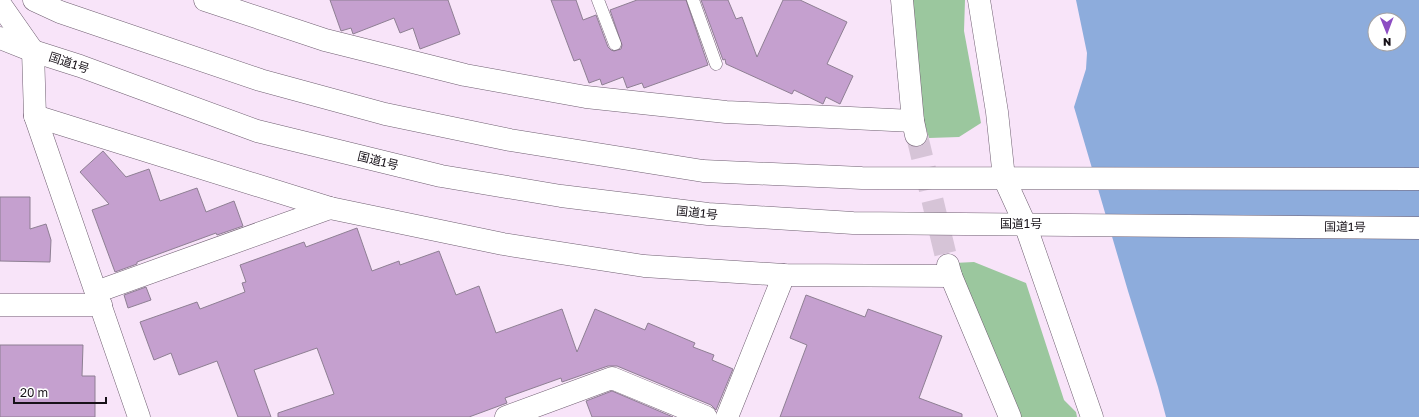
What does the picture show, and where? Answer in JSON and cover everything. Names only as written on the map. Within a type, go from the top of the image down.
[{"type":"main road","points":[[34,0],[60,12],[260,80],[385,114],[510,140],[703,171],[862,178],[1419,179]]},
{"type":"main road","points":[[204,0],[332,42],[465,75],[586,97],[726,112],[915,129],[902,0]]},
{"type":"main road","points":[[979,0],[997,112],[1004,178],[1025,224],[1092,417]]},
{"type":"main road","points":[[0,4],[33,51],[35,116],[139,417]]},
{"type":"main road","name":"国道1号","points":[[0,38],[257,131],[441,176],[561,196],[708,214],[853,223],[1419,228]]},
{"type":"main road","points":[[35,116],[330,208],[503,244],[644,266],[784,275],[949,270],[1010,417]]},
{"type":"main road","points":[[0,305],[98,298],[330,208]]},
{"type":"main road","points":[[728,417],[784,275]]},
{"type":"main road","points":[[506,417],[612,378],[706,417]]},
{"type":"lane","points":[[598,0],[615,44]]},
{"type":"lane","points":[[693,0],[716,64]]},
{"type":"green space","points":[[912,0],[965,0],[964,31],[981,123],[959,137],[929,138],[922,115]]},
{"type":"green space","points":[[974,262],[1026,283],[1064,400],[1076,412],[1077,417],[1020,417],[954,263]]},
{"type":"water","points":[[1076,0],[1419,0],[1419,417],[1166,417],[1074,107],[1086,69],[1087,53]]},
{"type":"building","points":[[330,0],[448,0],[460,34],[420,49],[413,28],[400,33],[394,18],[353,34],[351,28],[341,31]]},
{"type":"building","points":[[551,0],[576,0],[583,20],[596,15],[608,47],[614,51],[621,49],[622,45],[610,10],[637,0],[686,0],[708,65],[644,88],[642,83],[627,88],[623,77],[602,85],[600,79],[589,83],[580,59],[574,61]]},
{"type":"building","points":[[701,0],[728,0],[736,19],[742,17],[757,57],[783,0],[800,0],[847,22],[827,64],[853,76],[840,104],[826,97],[823,104],[794,90],[792,94],[726,64],[725,59],[723,60]]},
{"type":"building","points":[[103,151],[126,177],[149,169],[160,201],[197,188],[206,212],[234,201],[243,226],[217,235],[216,233],[137,262],[137,264],[115,272],[92,210],[109,204],[80,172]]},
{"type":"building","points":[[0,197],[30,197],[30,229],[46,224],[51,240],[50,262],[0,261]]},
{"type":"building","points":[[357,228],[372,271],[399,261],[400,265],[439,251],[456,295],[479,286],[496,333],[562,309],[577,352],[595,309],[645,330],[648,323],[695,343],[693,347],[714,355],[712,360],[733,369],[716,410],[711,405],[617,366],[608,366],[562,382],[561,378],[505,398],[507,403],[469,417],[278,417],[278,413],[334,394],[317,348],[254,370],[271,417],[238,417],[217,361],[179,375],[171,353],[154,360],[140,322],[197,302],[200,309],[245,292],[242,283],[246,282],[240,265],[304,242],[306,247]]},
{"type":"building","points":[[146,287],[151,300],[128,308],[124,295]]},
{"type":"building","points":[[806,295],[865,317],[868,309],[942,336],[919,398],[962,414],[962,417],[780,417],[807,345],[790,338]]},
{"type":"building","points":[[0,345],[83,345],[82,376],[95,376],[95,417],[0,417]]},
{"type":"building","points":[[612,391],[673,417],[592,417],[586,401]]},
{"type":"tunnel","points":[[917,136],[948,265]]}]
